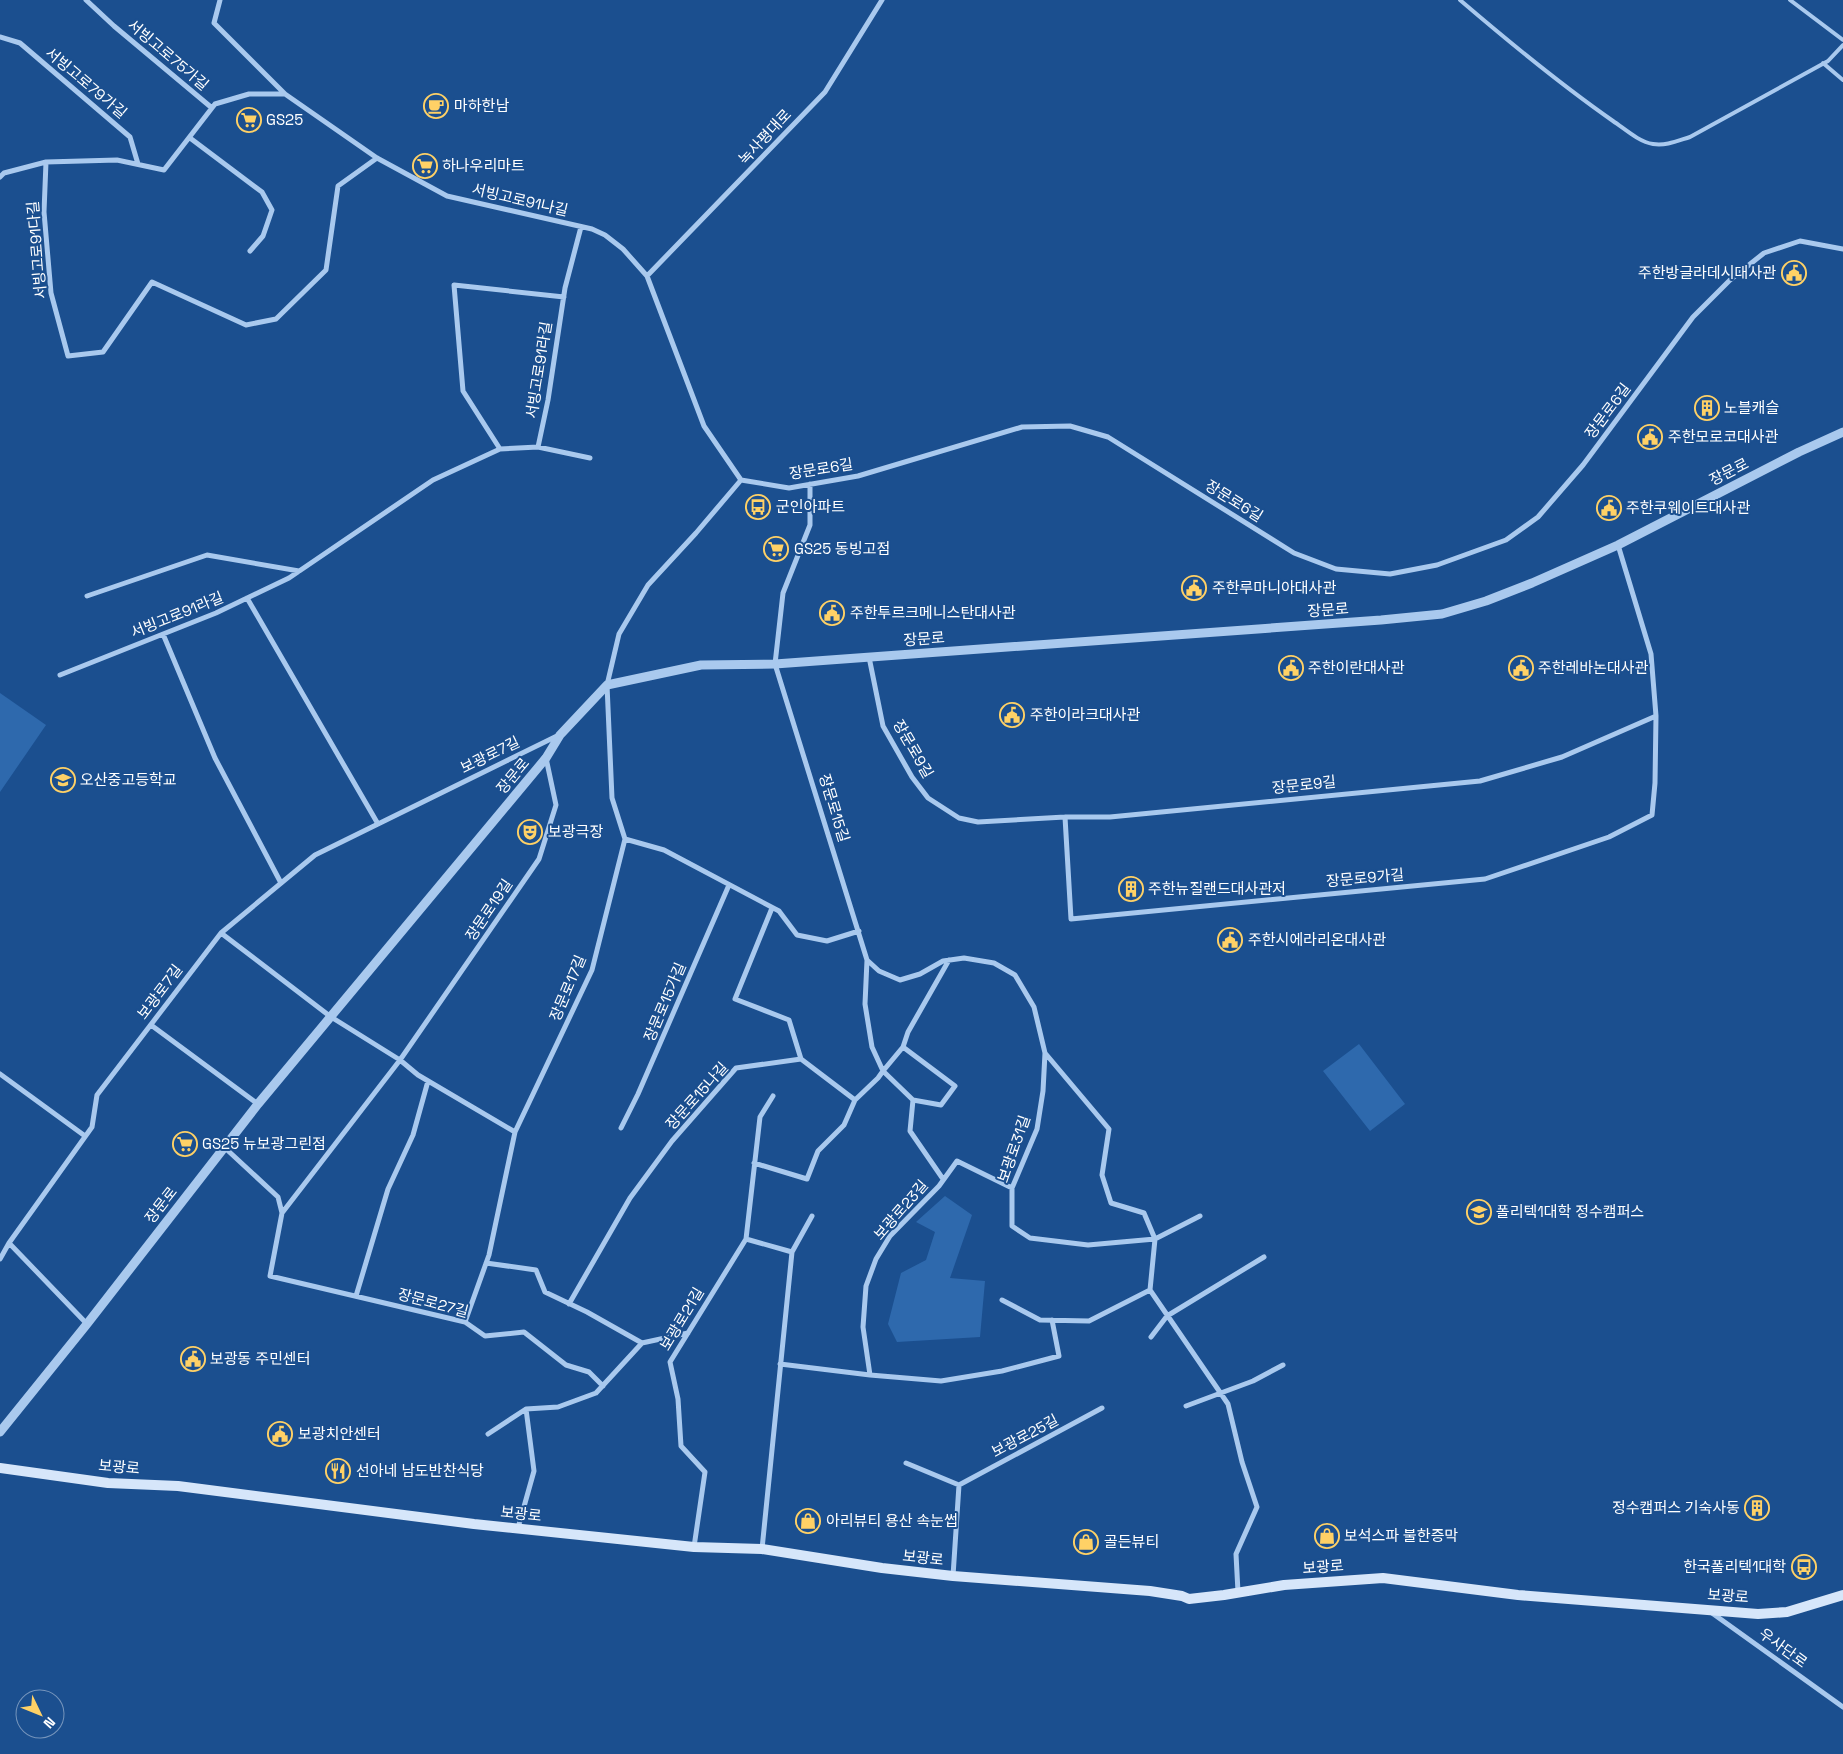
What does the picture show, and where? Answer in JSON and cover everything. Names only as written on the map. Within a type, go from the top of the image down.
[{"type":"main road","name":"보광로","points":[[0,1468],[108,1483],[178,1486],[518,1528],[694,1547],[762,1549],[882,1568],[954,1576],[1150,1591],[1182,1596],[1189,1599],[1284,1585],[1383,1578],[1518,1595],[1758,1614],[1787,1612],[1843,1596]]},
{"type":"street","name":"서빙고로75가길","points":[[86,0],[114,26],[212,108]]},
{"type":"street","name":"서빙고로91나길","points":[[220,0],[214,23],[285,94],[377,158],[447,196],[592,229],[605,235],[623,249],[647,276],[704,426],[741,480]]},
{"type":"street","name":"녹사평대로","points":[[647,276],[824,92],[882,0]]},
{"type":"street","name":"서빙고로79가길","points":[[0,37],[20,44],[130,137],[138,164]]},
{"type":"street","points":[[0,177],[4,173],[46,162],[117,160],[164,170],[216,104],[249,94],[285,94]]},
{"type":"street","points":[[190,138],[262,192],[272,210],[263,236],[250,251]]},
{"type":"street","name":"서빙고로91다길","points":[[46,162],[44,212],[51,293],[68,356],[103,352],[152,282],[246,325],[276,319],[326,270],[338,186],[377,158]]},
{"type":"street","name":"서빙고로91라길","points":[[538,447],[548,400],[564,297],[581,227]]},
{"type":"street","name":"장문로6길","points":[[741,480],[789,488],[858,476],[1022,427],[1070,426],[1108,437],[1294,553],[1336,569],[1390,574],[1436,565],[1506,540],[1538,516],[1583,465],[1693,318],[1730,280],[1764,253],[1800,241],[1843,249]]},
{"type":"street","points":[[500,448],[463,391],[454,285],[564,297]]},
{"type":"street","name":"장문로","points":[[0,1432],[87,1324],[258,1104],[546,758],[560,735],[607,685],[700,665],[775,664],[1371,621],[1442,614],[1486,601],[1618,545],[1799,452],[1843,432]]},
{"type":"street","name":"서빙고로91라길","points":[[60,675],[247,598],[300,571],[433,480],[500,448],[538,447],[590,458]]},
{"type":"street","points":[[741,480],[648,585],[620,634],[607,685],[612,798],[625,839],[664,850],[779,911],[797,935],[827,941],[859,931]]},
{"type":"street","points":[[775,664],[783,593],[810,525],[810,484]]},
{"type":"street","points":[[1618,545],[1650,654],[1656,716]]},
{"type":"street","points":[[87,596],[208,555],[300,571]]},
{"type":"street","points":[[247,598],[378,824]]},
{"type":"street","points":[[163,634],[214,758],[281,883]]},
{"type":"street","name":"장문로9길","points":[[869,657],[883,726],[912,777],[928,798],[959,818],[978,822],[1065,817],[1110,817],[1480,781],[1562,757],[1656,716]]},
{"type":"street","name":"장문로15길","points":[[775,664],[867,960]]},
{"type":"street","name":"장문로9가길","points":[[1065,817],[1071,919],[1485,879],[1609,837],[1652,815],[1655,783],[1656,716]]},
{"type":"street","name":"보광로7길","points":[[0,1259],[9,1243],[92,1127],[97,1095],[221,932],[315,854],[560,735]]},
{"type":"street","name":"장문로19길","points":[[282,1213],[400,1060],[539,858],[556,804],[546,758]]},
{"type":"street","name":"장문로17길","points":[[465,1322],[486,1263],[515,1132],[592,970],[625,839]]},
{"type":"street","name":"장문로15가길","points":[[621,1128],[638,1094],[729,885]]},
{"type":"street","points":[[772,908],[735,999],[789,1020],[801,1060],[855,1100]]},
{"type":"street","points":[[221,932],[331,1017],[400,1060],[428,1081],[515,1132]]},
{"type":"street","name":"보광로31길","points":[[867,960],[879,971],[900,980],[920,974],[943,961],[964,958],[994,963],[1015,975],[1034,1007],[1045,1053],[1043,1091],[1037,1129],[1012,1188],[1012,1226],[1030,1238],[1088,1246],[1155,1239],[1200,1216]]},
{"type":"street","points":[[867,960],[864,1004],[872,1047],[883,1071],[913,1100],[941,1105],[955,1086],[903,1047]]},
{"type":"street","points":[[754,1163],[807,1179],[818,1151],[844,1125],[855,1100],[878,1078],[903,1047],[908,1032],[950,960]]},
{"type":"street","points":[[151,1025],[258,1104]]},
{"type":"street","name":"보광로31길","points":[[1045,1053],[1109,1129],[1102,1175],[1111,1203],[1144,1213],[1155,1239],[1150,1290]]},
{"type":"street","name":"장문로15나길","points":[[569,1304],[630,1198],[672,1142],[736,1068],[801,1060]]},
{"type":"street","points":[[0,1074],[85,1136]]},
{"type":"street","points":[[356,1296],[388,1189],[413,1135],[428,1081]]},
{"type":"street","name":"보광로21길","points":[[694,1547],[705,1472],[681,1446],[678,1399],[670,1362],[746,1239],[760,1117],[773,1096]]},
{"type":"street","name":"보광로23길","points":[[913,1100],[910,1131],[943,1179]]},
{"type":"street","points":[[224,1147],[278,1197],[282,1213]]},
{"type":"street","name":"보광로23길","points":[[870,1375],[863,1327],[866,1286],[876,1259],[890,1236],[918,1209],[957,1161],[1012,1188]]},
{"type":"street","name":"장문로27길","points":[[282,1213],[270,1276],[465,1322],[485,1336],[524,1332],[566,1365],[589,1372],[603,1386]]},
{"type":"street","points":[[762,1549],[792,1252],[812,1216]]},
{"type":"street","points":[[746,1239],[792,1252]]},
{"type":"street","points":[[9,1243],[87,1324]]},
{"type":"street","points":[[1152,1337],[1167,1316],[1264,1257]]},
{"type":"street","points":[[486,1263],[536,1270],[545,1292],[587,1312],[642,1343]]},
{"type":"street","points":[[1002,1300],[1040,1320],[1089,1321],[1150,1290],[1228,1404],[1242,1462],[1257,1508],[1236,1554],[1238,1593]]},
{"type":"street","points":[[780,1364],[941,1381],[1002,1371],[1059,1356],[1052,1320]]},
{"type":"street","points":[[488,1434],[526,1409],[558,1407],[596,1393],[642,1343],[688,1333]]},
{"type":"street","points":[[1186,1406],[1252,1381],[1283,1364]]},
{"type":"street","name":"보광로25길","points":[[959,1485],[1102,1408]]},
{"type":"street","points":[[518,1528],[534,1470],[526,1409]]},
{"type":"street","points":[[906,1463],[959,1485],[954,1576]]},
{"type":"street","name":"우사단로","points":[[1707,1610],[1843,1707]]},
{"type":"lane","points":[[1460,0],[1600,112],[1635,136],[1651,144],[1667,145],[1690,137],[1828,61],[1843,45]]},
{"type":"lane","points":[[1790,0],[1843,40]]},
{"type":"lane","points":[[1823,63],[1843,80]]},
{"type":"shaded area","points":[[0,693],[46,725],[0,792]]},
{"type":"shaded area","points":[[1359,1044],[1405,1104],[1370,1131],[1323,1071]]},
{"type":"shaded area","points":[[945,1196],[972,1215],[950,1278],[985,1281],[980,1337],[897,1342],[888,1324],[901,1273],[926,1260],[935,1232],[916,1222]]},
{"type":"place","name":"마하한남","points":[[436,106]]},
{"type":"place","name":"GS25","points":[[249,120]]},
{"type":"place","name":"하나우리마트","points":[[425,166]]},
{"type":"place","name":"주한방글라데시대사관","points":[[1794,273]]},
{"type":"place","name":"노블캐슬","points":[[1707,408]]},
{"type":"place","name":"주한모로코대사관","points":[[1650,437]]},
{"type":"place","name":"군인아파트","points":[[758,507]]},
{"type":"place","name":"주한쿠웨이트대사관","points":[[1609,508]]},
{"type":"place","name":"GS25 동빙고점","points":[[776,549]]},
{"type":"place","name":"주한루마니아대사관","points":[[1194,588]]},
{"type":"place","name":"주한투르크메니스탄대사관","points":[[832,613]]},
{"type":"place","name":"주한이란대사관","points":[[1291,668]]},
{"type":"place","name":"주한레바논대사관","points":[[1521,668]]},
{"type":"place","name":"주한이라크대사관","points":[[1012,715]]},
{"type":"place","name":"오산중고등학교","points":[[63,780]]},
{"type":"place","name":"보광극장","points":[[530,832]]},
{"type":"place","name":"주한뉴질랜드대사관저","points":[[1131,889]]},
{"type":"place","name":"주한시에라리온대사관","points":[[1230,940]]},
{"type":"place","name":"GS25 뉴보광그린점","points":[[185,1144]]},
{"type":"place","name":"폴리텍1대학 정수캠퍼스","points":[[1479,1212]]},
{"type":"place","name":"보광동 주민센터","points":[[193,1359]]},
{"type":"place","name":"보광치안센터","points":[[280,1434]]},
{"type":"place","name":"선아네 남도반찬식당","points":[[338,1471]]},
{"type":"place","name":"정수캠퍼스 기숙사동","points":[[1757,1508]]},
{"type":"place","name":"아리뷰티 용산 속눈썹","points":[[808,1521]]},
{"type":"place","name":"보석스파 불한증막","points":[[1327,1536]]},
{"type":"place","name":"골든뷰티","points":[[1086,1542]]},
{"type":"place","name":"한국폴리텍1대학","points":[[1804,1567]]}]
